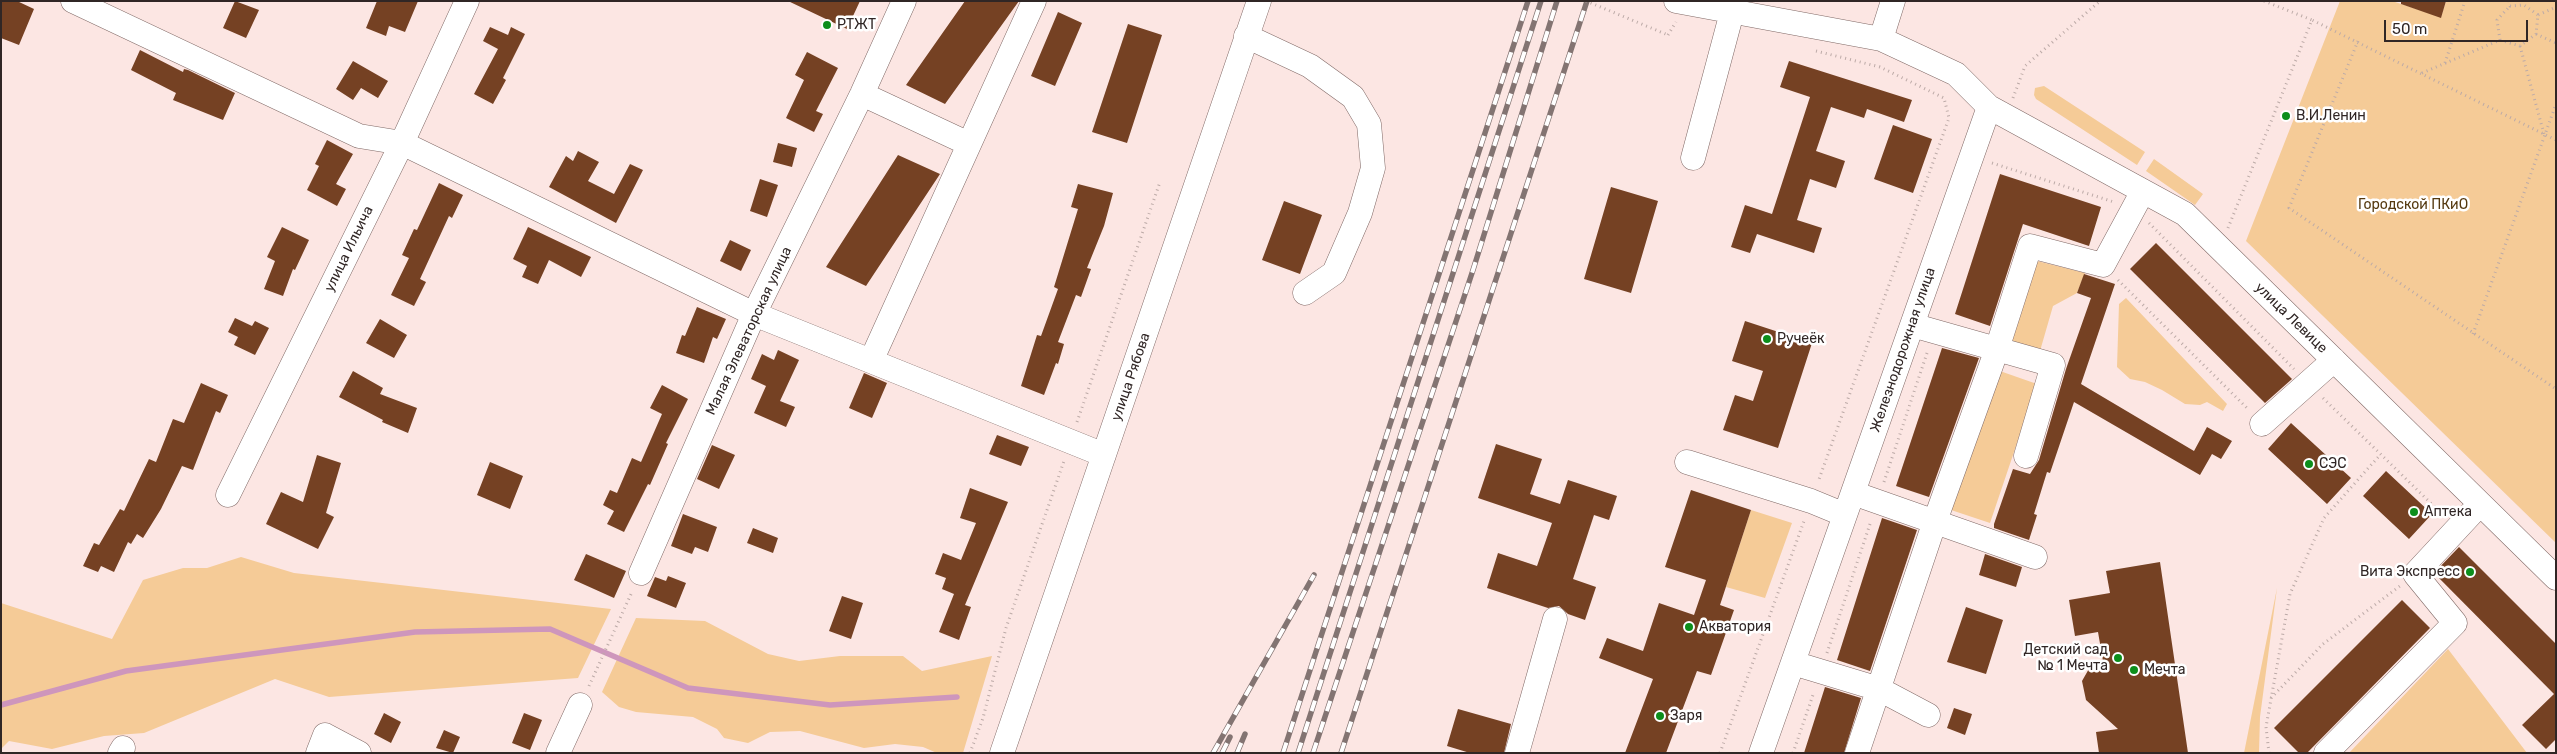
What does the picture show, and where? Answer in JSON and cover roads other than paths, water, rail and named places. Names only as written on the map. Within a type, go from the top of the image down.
[{"type":"street","points":[[73,1],[360,136],[402,143],[754,314],[1104,455]]},
{"type":"street","name":"улица Ильича","points":[[228,495],[402,143],[468,1]]},
{"type":"street","name":"Малая Элеваторская улица","points":[[640,573],[754,314],[862,94],[904,1]]},
{"type":"street","points":[[871,361],[1034,1]]},
{"type":"street","name":"улица Рябова","points":[[1002,753],[1259,1]]},
{"type":"street","points":[[1676,1],[1734,7],[1881,39],[1956,74],[1998,112]]},
{"type":"street","points":[[1881,39],[1893,1]]},
{"type":"street","points":[[1694,158],[1734,7]]},
{"type":"street","points":[[1246,36],[1310,66],[1353,97],[1369,124],[1373,168],[1360,213],[1334,272],[1305,293]]},
{"type":"street","points":[[862,94],[969,144]]},
{"type":"street","name":"улица Левице","points":[[1998,112],[2139,199],[2185,214],[2556,578]]},
{"type":"street","name":"Железнодорожная улица","points":[[1762,753],[1849,504],[1923,328],[1998,112]]},
{"type":"street","points":[[1857,753],[1997,349],[2030,246],[2103,265],[2139,199]]},
{"type":"street","points":[[1923,328],[2054,365],[2026,456]]},
{"type":"street","points":[[2262,424],[2334,360]]},
{"type":"street","points":[[1687,462],[1811,501],[1849,504],[1878,500],[2035,557]]},
{"type":"street","points":[[2326,753],[2455,623],[2415,574],[2480,504]]},
{"type":"street","points":[[1517,753],[1555,619]]},
{"type":"street","points":[[1793,663],[1879,689],[1928,715]]},
{"type":"street","points":[[558,753],[580,705]]},
{"type":"street","points":[[322,744],[359,753]]},
{"type":"waterway","points":[[1,705],[126,671],[415,632],[550,629],[688,688],[830,705],[957,697]]},
{"type":"railway","points":[[1283,753],[1528,1]]},
{"type":"railway","points":[[1298,753],[1541,1]]},
{"type":"railway","points":[[1313,753],[1473,270],[1557,1]]},
{"type":"railway","points":[[1341,753],[1587,1]]},
{"type":"railway","points":[[1213,753],[1314,575]]},
{"type":"railway","points":[[1237,753],[1245,734]]},
{"type":"railway","points":[[1222,753],[1230,737]]},
{"type":"place","name":"РТЖТ","points":[[827,25]]},
{"type":"place","name":"В.И.Ленин","points":[[2286,116]]},
{"type":"place","name":"Ручеёк","points":[[1767,339]]},
{"type":"place","name":"СЭС","points":[[2309,464]]},
{"type":"place","name":"Аптека","points":[[2414,512]]},
{"type":"place","name":"Вита Экспресс","points":[[2470,572]]},
{"type":"place","name":"Акватория","points":[[1689,627]]},
{"type":"place","name":"Детский сад № 1 Мечта","points":[[2118,658]]},
{"type":"place","name":"Мечта","points":[[2134,670]]},
{"type":"place","name":"Заря","points":[[1660,716]]},
{"type":"park label","name":"Городской ПКиО","points":[[2413,205]]}]
